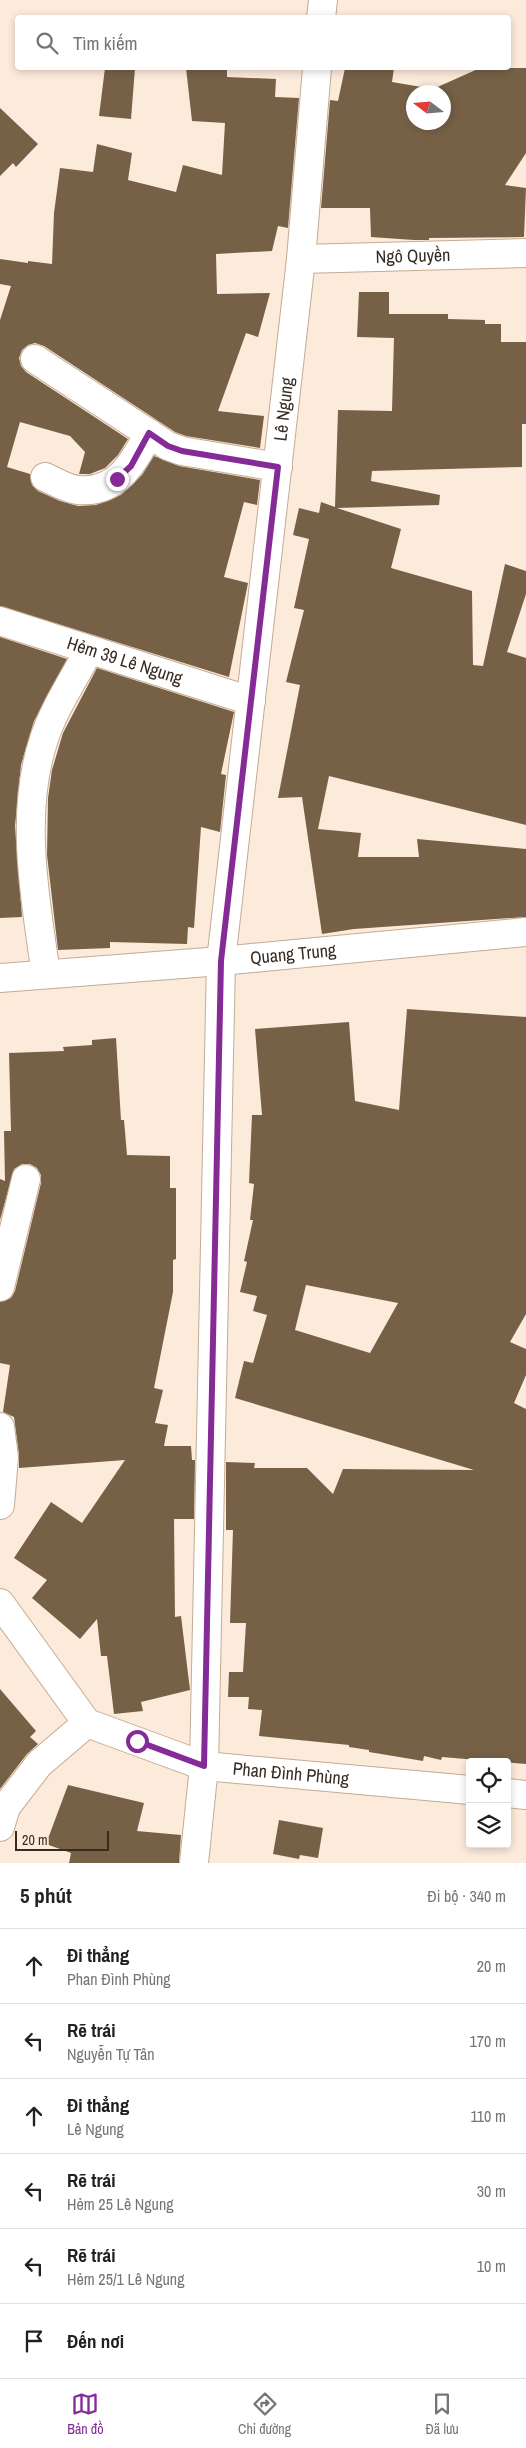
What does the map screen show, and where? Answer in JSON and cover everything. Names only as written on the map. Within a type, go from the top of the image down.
[{"type":"street","points":[[322,15],[323,0]]},
{"type":"street","name":"Lê Ngung","points":[[194,1863],[204,1766],[221,961],[302,259],[317,70]]},
{"type":"street","name":"Ngô Quyền","points":[[302,259],[526,253]]},
{"type":"street","points":[[34,359],[168,446],[182,451],[278,467]]},
{"type":"street","points":[[45,477],[78,490],[105,486],[131,466],[149,433]]},
{"type":"street","name":"Hẻm 39 Lê Ngung","points":[[0,621],[251,701]]},
{"type":"street","points":[[46,974],[35,890],[33,855],[32,802],[36,765],[44,737],[89,650]]},
{"type":"street","name":"Quang Trung","points":[[0,978],[221,961],[526,932]]},
{"type":"street","points":[[0,1287],[26,1179]]},
{"type":"street","points":[[0,1427],[4,1457],[0,1506]]},
{"type":"street","points":[[0,1603],[87,1723],[39,1764],[6,1807],[0,1827]]},
{"type":"street","name":"Phan Đình Phùng","points":[[87,1723],[204,1766],[466,1790]]},
{"type":"street","points":[[511,1793],[526,1794]]},
{"type":"building","points":[[526,68],[526,153],[505,185],[526,188],[524,237],[429,238],[429,240],[414,240],[371,237],[370,208],[321,208],[330,100],[338,101],[345,70],[394,70],[392,82],[410,85],[406,85],[406,130],[451,130],[451,85],[442,85],[476,70]]},
{"type":"building","points":[[105,70],[135,70],[131,119],[99,116]]},
{"type":"building","points":[[186,70],[227,70],[227,77],[276,79],[275,97],[299,98],[288,228],[278,226],[272,251],[216,254],[217,294],[270,293],[258,337],[246,333],[218,411],[264,416],[260,448],[186,436],[175,432],[44,346],[35,343],[28,345],[22,350],[19,358],[21,366],[26,372],[128,439],[118,455],[105,468],[90,474],[79,474],[85,452],[70,436],[20,422],[7,467],[30,474],[32,485],[38,491],[60,501],[78,506],[96,505],[121,495],[142,475],[154,456],[179,466],[260,480],[257,505],[244,502],[224,577],[248,583],[229,677],[0,606],[0,320],[11,286],[0,284],[0,259],[52,264],[54,213],[60,168],[93,172],[97,144],[132,153],[128,180],[176,192],[183,165],[222,175],[225,123],[192,121]]},
{"type":"building","points":[[0,108],[38,144],[16,167],[13,163],[0,176]]},
{"type":"building","points":[[359,292],[389,292],[389,314],[448,314],[448,319],[485,320],[485,324],[501,324],[501,342],[526,342],[526,424],[522,424],[522,467],[372,471],[371,481],[440,495],[439,505],[337,508],[401,529],[391,568],[472,591],[473,665],[483,666],[505,564],[526,571],[526,594],[507,652],[526,658],[526,825],[329,776],[318,829],[361,833],[358,857],[419,857],[417,839],[526,849],[526,917],[354,929],[322,934],[302,797],[278,798],[300,685],[286,682],[304,610],[294,608],[309,539],[293,535],[299,508],[319,513],[321,502],[335,507],[338,410],[392,411],[394,338],[357,337]]},
{"type":"building","points":[[0,637],[67,659],[34,721],[21,765],[15,826],[22,917],[0,918]]},
{"type":"building","points":[[97,668],[234,712],[221,774],[226,775],[220,832],[201,827],[194,928],[188,927],[187,944],[110,942],[110,948],[58,950],[47,855],[48,798],[52,770],[63,733]]},
{"type":"building","points":[[407,1009],[526,1017],[526,1314],[510,1342],[526,1349],[526,1375],[514,1403],[526,1409],[526,1764],[511,1763],[511,1758],[466,1759],[442,1757],[441,1760],[424,1756],[423,1761],[369,1752],[369,1750],[349,1747],[349,1745],[259,1736],[262,1710],[248,1709],[249,1697],[228,1697],[229,1672],[243,1672],[246,1623],[230,1623],[233,1530],[226,1530],[226,1462],[255,1463],[254,1468],[307,1468],[333,1494],[343,1469],[474,1470],[235,1398],[244,1361],[253,1363],[267,1315],[253,1311],[257,1296],[240,1292],[247,1262],[244,1261],[253,1220],[250,1220],[254,1184],[249,1183],[252,1115],[262,1115],[255,1029],[349,1022],[355,1101],[399,1110]],"holes":[[[306,1285],[398,1303],[370,1353],[295,1330]]]},
{"type":"building","points":[[116,1038],[121,1120],[124,1120],[127,1155],[170,1156],[170,1188],[176,1188],[176,1259],[173,1260],[173,1292],[154,1388],[163,1390],[155,1423],[168,1425],[164,1446],[191,1446],[192,1460],[195,1460],[194,1519],[174,1519],[175,1617],[181,1616],[190,1690],[141,1702],[143,1711],[114,1714],[107,1656],[101,1656],[97,1619],[80,1639],[32,1598],[47,1580],[14,1558],[51,1502],[82,1523],[125,1460],[19,1468],[14,1417],[3,1412],[10,1365],[0,1363],[0,1302],[11,1298],[15,1291],[41,1183],[41,1175],[37,1168],[30,1164],[22,1164],[14,1169],[0,1220],[0,1179],[5,1181],[4,1131],[11,1131],[9,1053],[64,1051],[63,1047],[92,1045],[92,1040]]},
{"type":"building","points":[[0,1689],[36,1731],[30,1737],[38,1744],[27,1754],[0,1789]]},
{"type":"building","points":[[68,1785],[144,1803],[137,1831],[181,1835],[179,1863],[69,1863],[71,1853],[46,1844]]},
{"type":"building","points":[[279,1820],[323,1828],[318,1858],[300,1855],[299,1859],[273,1854]]},
{"type":"route","points":[[117,479],[131,466],[149,433],[168,446],[182,451],[278,467],[221,961],[204,1766],[137,1741]]}]
